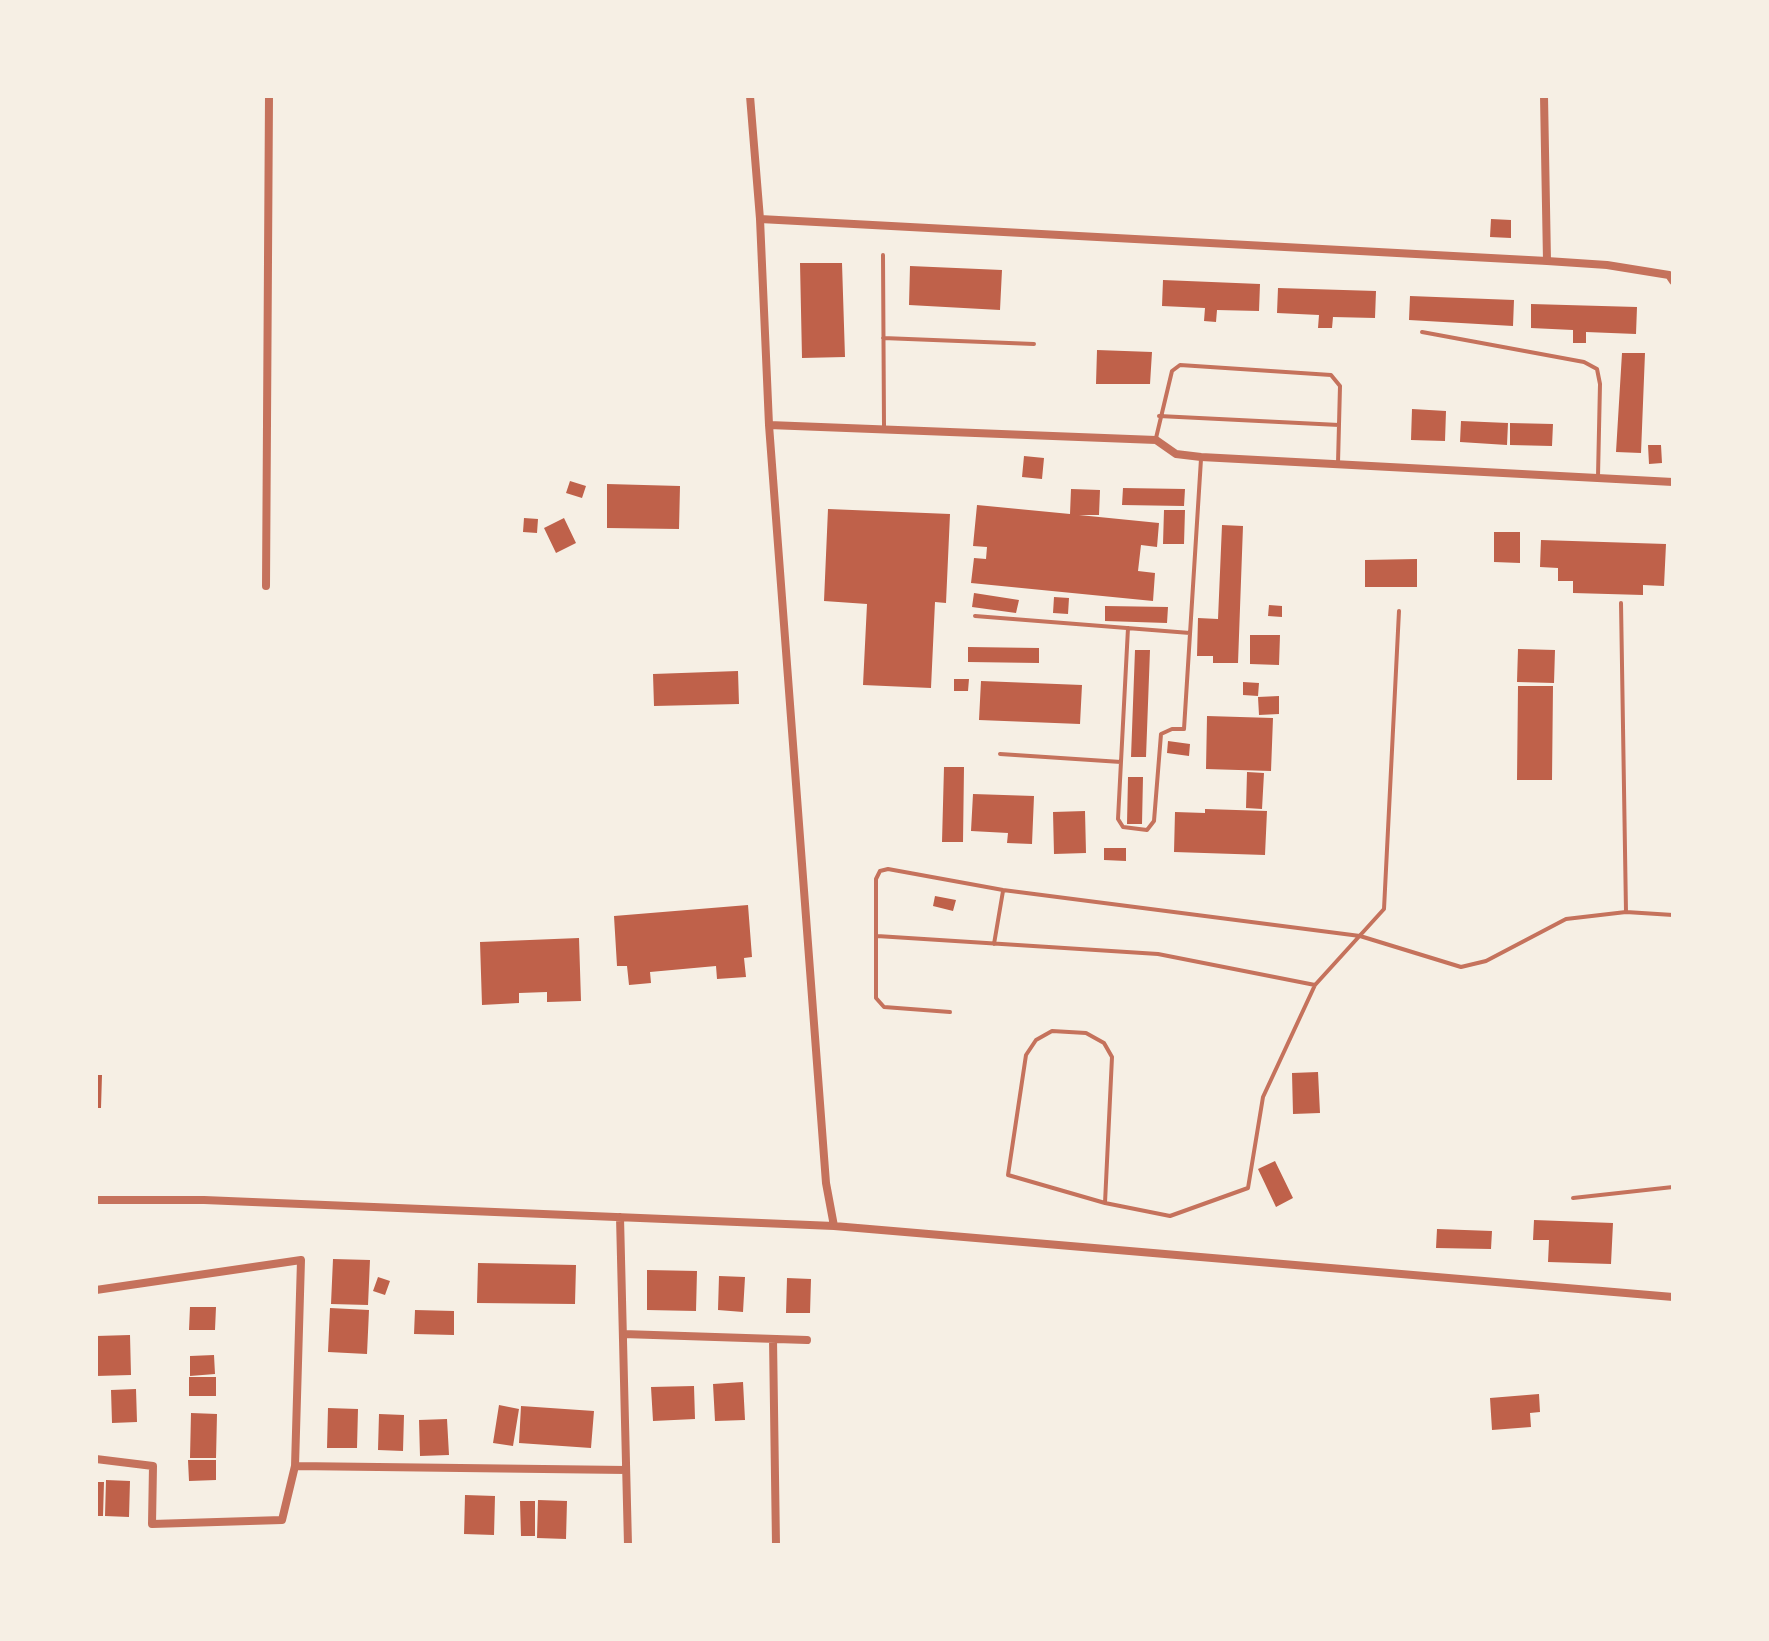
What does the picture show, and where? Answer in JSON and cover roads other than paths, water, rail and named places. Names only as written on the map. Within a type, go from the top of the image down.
[{"type":"street","points":[[266,586],[269,96]]},
{"type":"street","points":[[750,96],[760,219],[769,425],[826,1183],[834,1226]]},
{"type":"street","points":[[1544,96],[1547,261]]},
{"type":"street","points":[[760,219],[1607,265],[1669,275],[1673,281]]},
{"type":"street","points":[[769,425],[1156,440],[1176,454],[1201,457],[1673,482]]},
{"type":"street","points":[[96,1200],[204,1200],[834,1226],[1673,1297]]},
{"type":"street","points":[[620,1217],[628,1545]]},
{"type":"street","points":[[96,1290],[301,1260],[295,1466],[282,1520],[152,1524],[153,1466],[96,1459]]},
{"type":"street","points":[[623,1334],[807,1340]]},
{"type":"street","points":[[773,1339],[776,1545]]},
{"type":"street","points":[[295,1466],[626,1470]]},
{"type":"lane","points":[[883,255],[884,429]]},
{"type":"lane","points":[[1422,332],[1584,362],[1597,369],[1600,384],[1597,479]]},
{"type":"lane","points":[[883,338],[1034,344]]},
{"type":"lane","points":[[1156,440],[1159,416],[1172,371],[1180,365],[1331,375],[1340,386],[1338,463]]},
{"type":"lane","points":[[1159,416],[1339,425]]},
{"type":"lane","points":[[1128,628],[1118,819],[1123,827],[1147,830],[1154,821],[1161,734],[1172,729],[1184,729],[1201,457]]},
{"type":"lane","points":[[1621,603],[1626,912]]},
{"type":"lane","points":[[1105,1203],[1112,1057],[1104,1043],[1086,1033],[1052,1031],[1036,1040],[1026,1055],[1008,1175],[1105,1203],[1170,1216],[1248,1188],[1263,1097],[1315,985],[1384,909],[1399,611]]},
{"type":"lane","points":[[975,616],[1190,633]]},
{"type":"lane","points":[[1000,754],[1121,762]]},
{"type":"lane","points":[[950,1012],[884,1007],[876,998],[876,879],[880,871],[888,869],[1003,890],[1360,936],[1461,967],[1486,961],[1566,919],[1626,912],[1673,915]]},
{"type":"lane","points":[[994,944],[1003,890]]},
{"type":"lane","points":[[876,936],[1158,954],[1315,985]]},
{"type":"lane","points":[[1573,1198],[1673,1187]]}]
